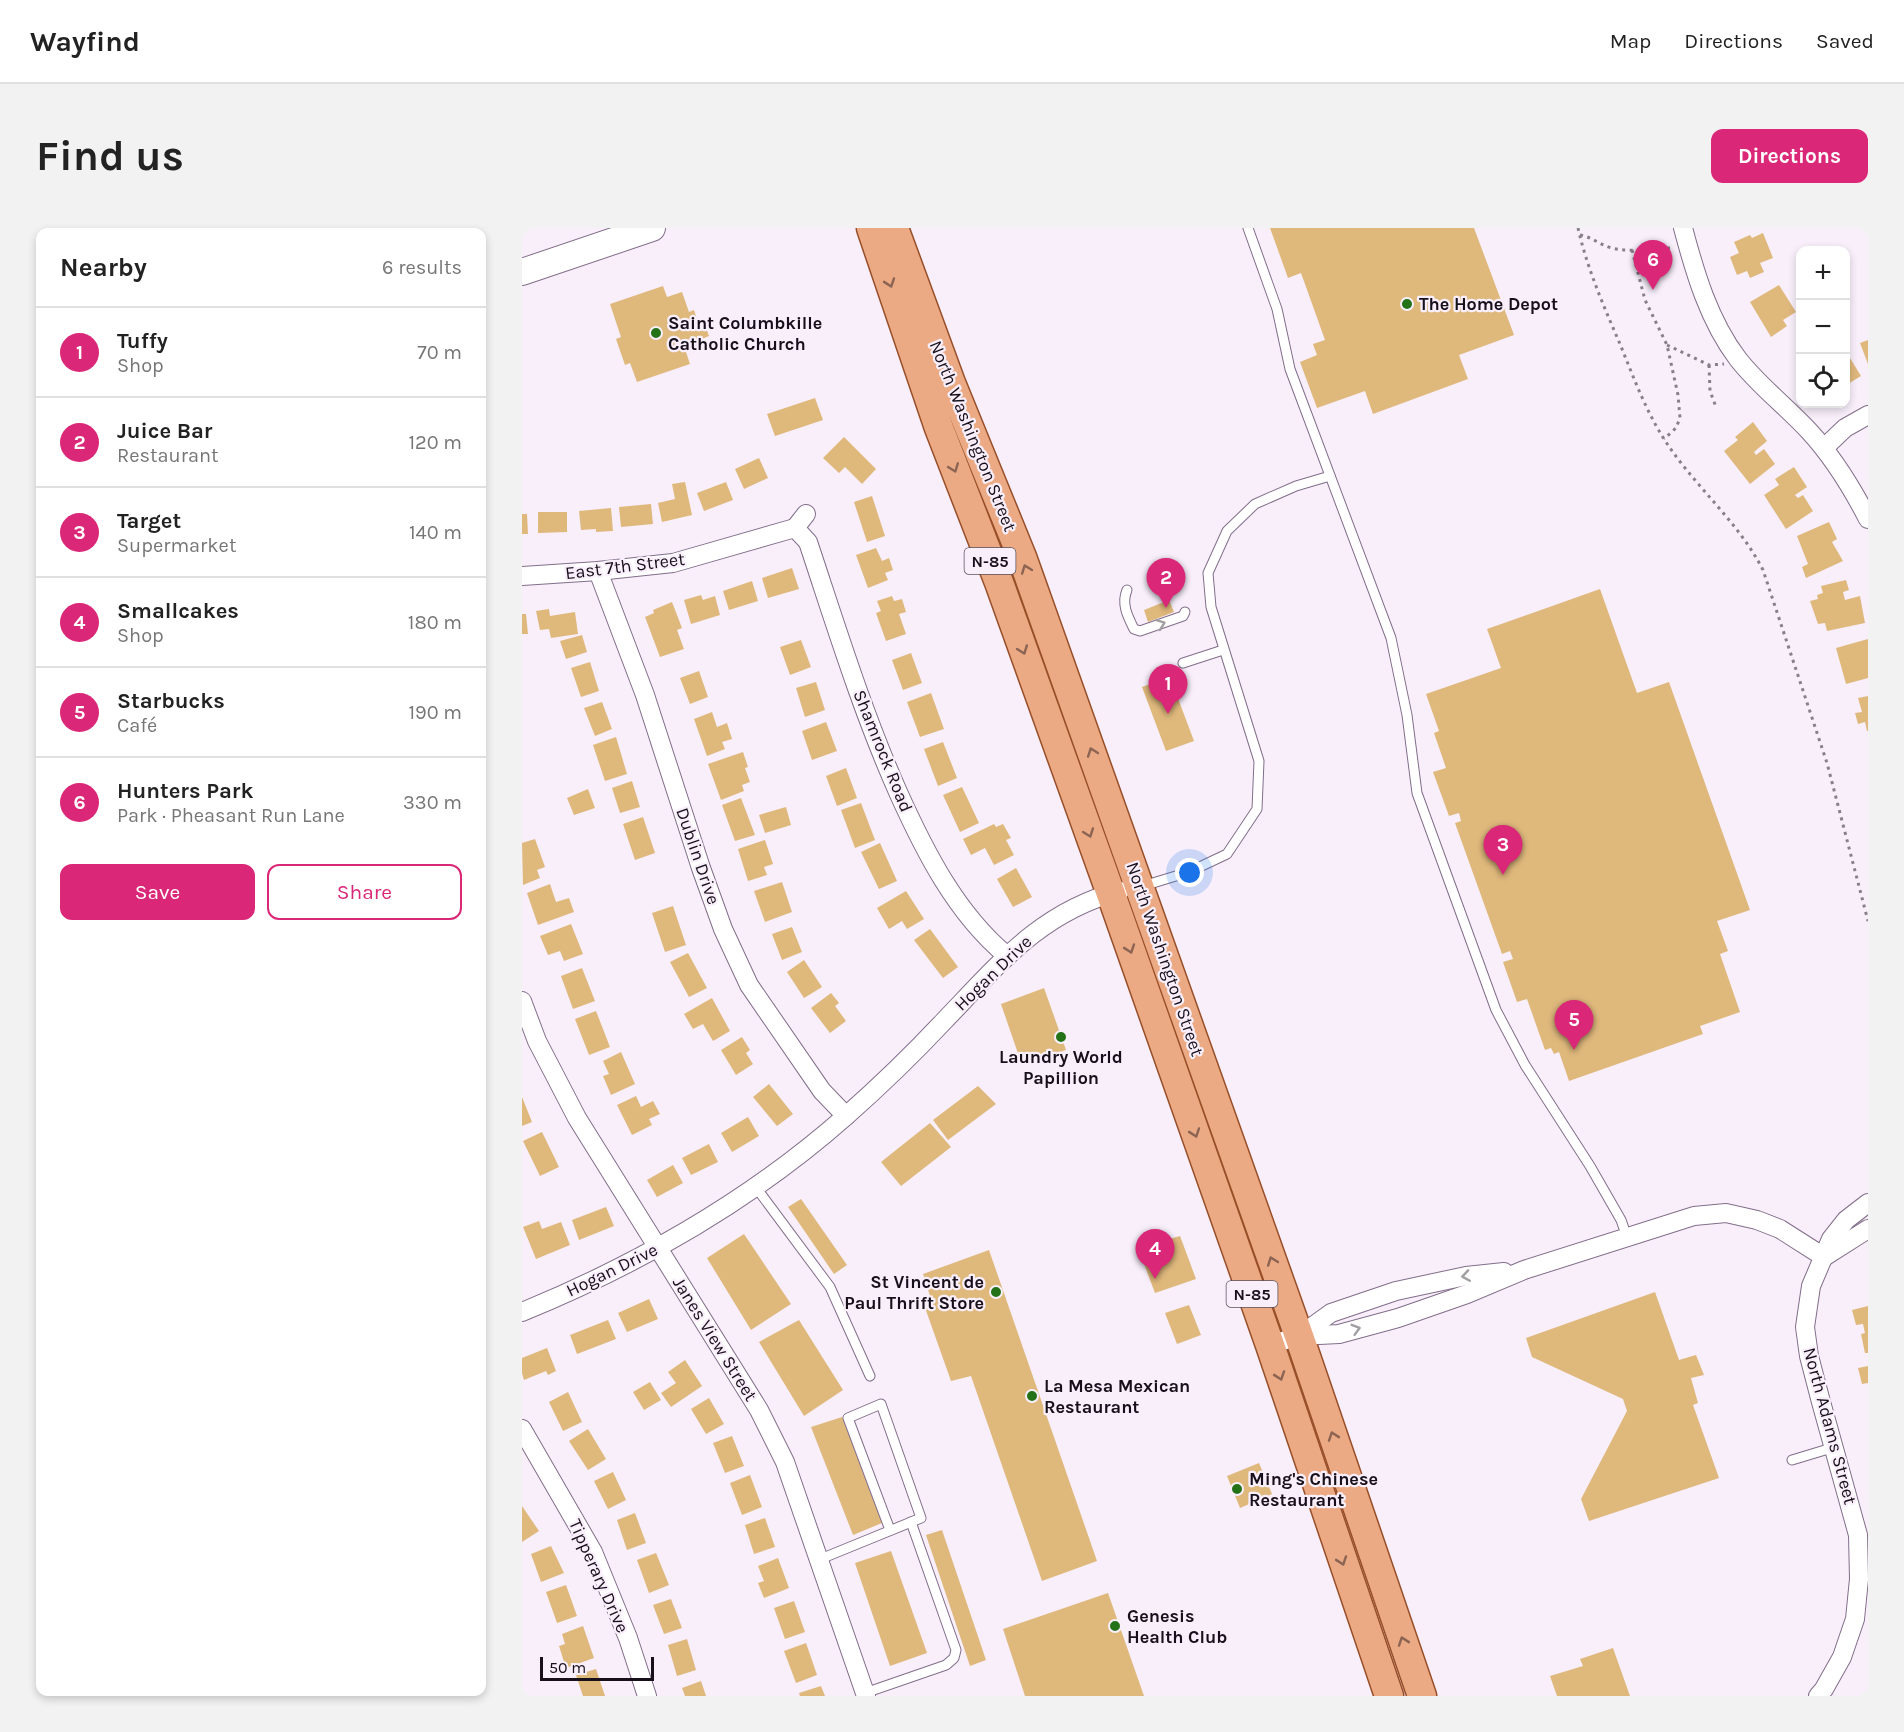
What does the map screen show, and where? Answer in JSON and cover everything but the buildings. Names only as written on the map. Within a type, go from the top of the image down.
[{"type":"main road","points":[[522,272],[611,235],[652,228]]},
{"type":"main road","name":"North Washington Street","points":[[871,228],[939,429],[1000,585],[1111,894],[1270,1345],[1389,1696]]},
{"type":"main road","name":"North Washington Street","points":[[894,228],[951,383],[1022,557],[1299,1336],[1422,1696]]},
{"type":"street","points":[[1683,228],[1696,277],[1717,324],[1738,358],[1824,448],[1868,519]]},
{"type":"street","points":[[1824,448],[1845,428],[1868,415]]},
{"type":"street","name":"East 7th Street","points":[[522,576],[673,564],[800,521]]},
{"type":"street","name":"Shamrock Road","points":[[800,521],[860,698],[915,830],[939,874],[974,924],[1006,955]]},
{"type":"street","name":"Dublin Drive","points":[[598,571],[645,695],[701,868],[749,985],[822,1091],[846,1116]]},
{"type":"street","name":"Hogan Drive","points":[[522,1312],[572,1292],[658,1248],[713,1215],[794,1159],[846,1116],[916,1050],[1006,955],[1073,909],[1111,894],[1140,886]]},
{"type":"street","name":"Janes View Street","points":[[522,1001],[537,1041],[576,1118],[759,1410],[785,1462],[866,1695]]},
{"type":"street","name":"North Adams Street","points":[[1818,1696],[1845,1648],[1855,1619],[1859,1579],[1858,1535],[1816,1384],[1805,1327],[1811,1286],[1831,1239],[1846,1220],[1868,1203]]},
{"type":"street","points":[[1270,1345],[1299,1336],[1339,1334],[1398,1318],[1467,1294],[1524,1270],[1694,1216],[1726,1213],[1757,1220],[1780,1229],[1824,1257],[1868,1229]]},
{"type":"street","points":[[1299,1336],[1330,1313],[1396,1290],[1466,1276],[1524,1270]]},
{"type":"street","name":"Tipperary Drive","points":[[522,1429],[592,1552],[628,1638],[647,1696]]},
{"type":"lane","points":[[1248,228],[1277,309],[1290,369],[1391,638],[1407,715],[1417,793],[1496,1010],[1525,1065],[1590,1166],[1621,1220],[1627,1237]]},
{"type":"lane","name":"Hogan Drive","points":[[1140,886],[1189,872],[1227,854],[1257,809],[1259,761],[1211,607],[1208,573],[1227,531],[1255,504],[1296,486],[1330,476]]},
{"type":"lane","points":[[1127,591],[1124,598],[1134,629],[1140,631],[1184,616],[1185,612]]},
{"type":"lane","points":[[1183,663],[1223,650]]},
{"type":"lane","points":[[755,1186],[830,1287],[870,1376]]},
{"type":"lane","points":[[818,1560],[921,1518],[881,1404],[848,1418],[890,1530]]},
{"type":"lane","points":[[1792,1460],[1835,1447]]},
{"type":"lane","points":[[866,1695],[946,1665],[954,1658],[956,1650],[911,1522]]},
{"type":"path","points":[[1578,228],[1613,327],[1644,402],[1664,440],[1752,548],[1763,570],[1827,763],[1868,921]]},
{"type":"path","points":[[1580,235],[1612,248],[1632,250],[1670,248]]},
{"type":"path","points":[[1632,250],[1645,300],[1668,345],[1680,418],[1676,428],[1664,440]]},
{"type":"path","points":[[1668,345],[1709,365],[1727,363]]},
{"type":"path","points":[[1709,365],[1710,391],[1716,407]]},
{"type":"place","name":"Hunters Park","points":[[1653,290]]},
{"type":"place","name":"The Home Depot","points":[[1407,304]]},
{"type":"place","name":"Saint Columbkille Catholic Church","points":[[656,333]]},
{"type":"place","name":"Juice Bar","points":[[1166,608]]},
{"type":"place","name":"Tuffy","points":[[1168,714]]},
{"type":"place","name":"Target","points":[[1503,875]]},
{"type":"place","name":"Laundry World Papillion","points":[[1061,1037]]},
{"type":"place","name":"Starbucks","points":[[1574,1050]]},
{"type":"place","name":"Smallcakes","points":[[1155,1279]]},
{"type":"place","name":"St Vincent de Paul Thrift Store","points":[[996,1292]]},
{"type":"place","name":"La Mesa Mexican Restaurant","points":[[1032,1396]]},
{"type":"place","name":"Ming's Chinese Restaurant","points":[[1237,1489]]},
{"type":"place","name":"Genesis Health Club","points":[[1115,1626]]}]
